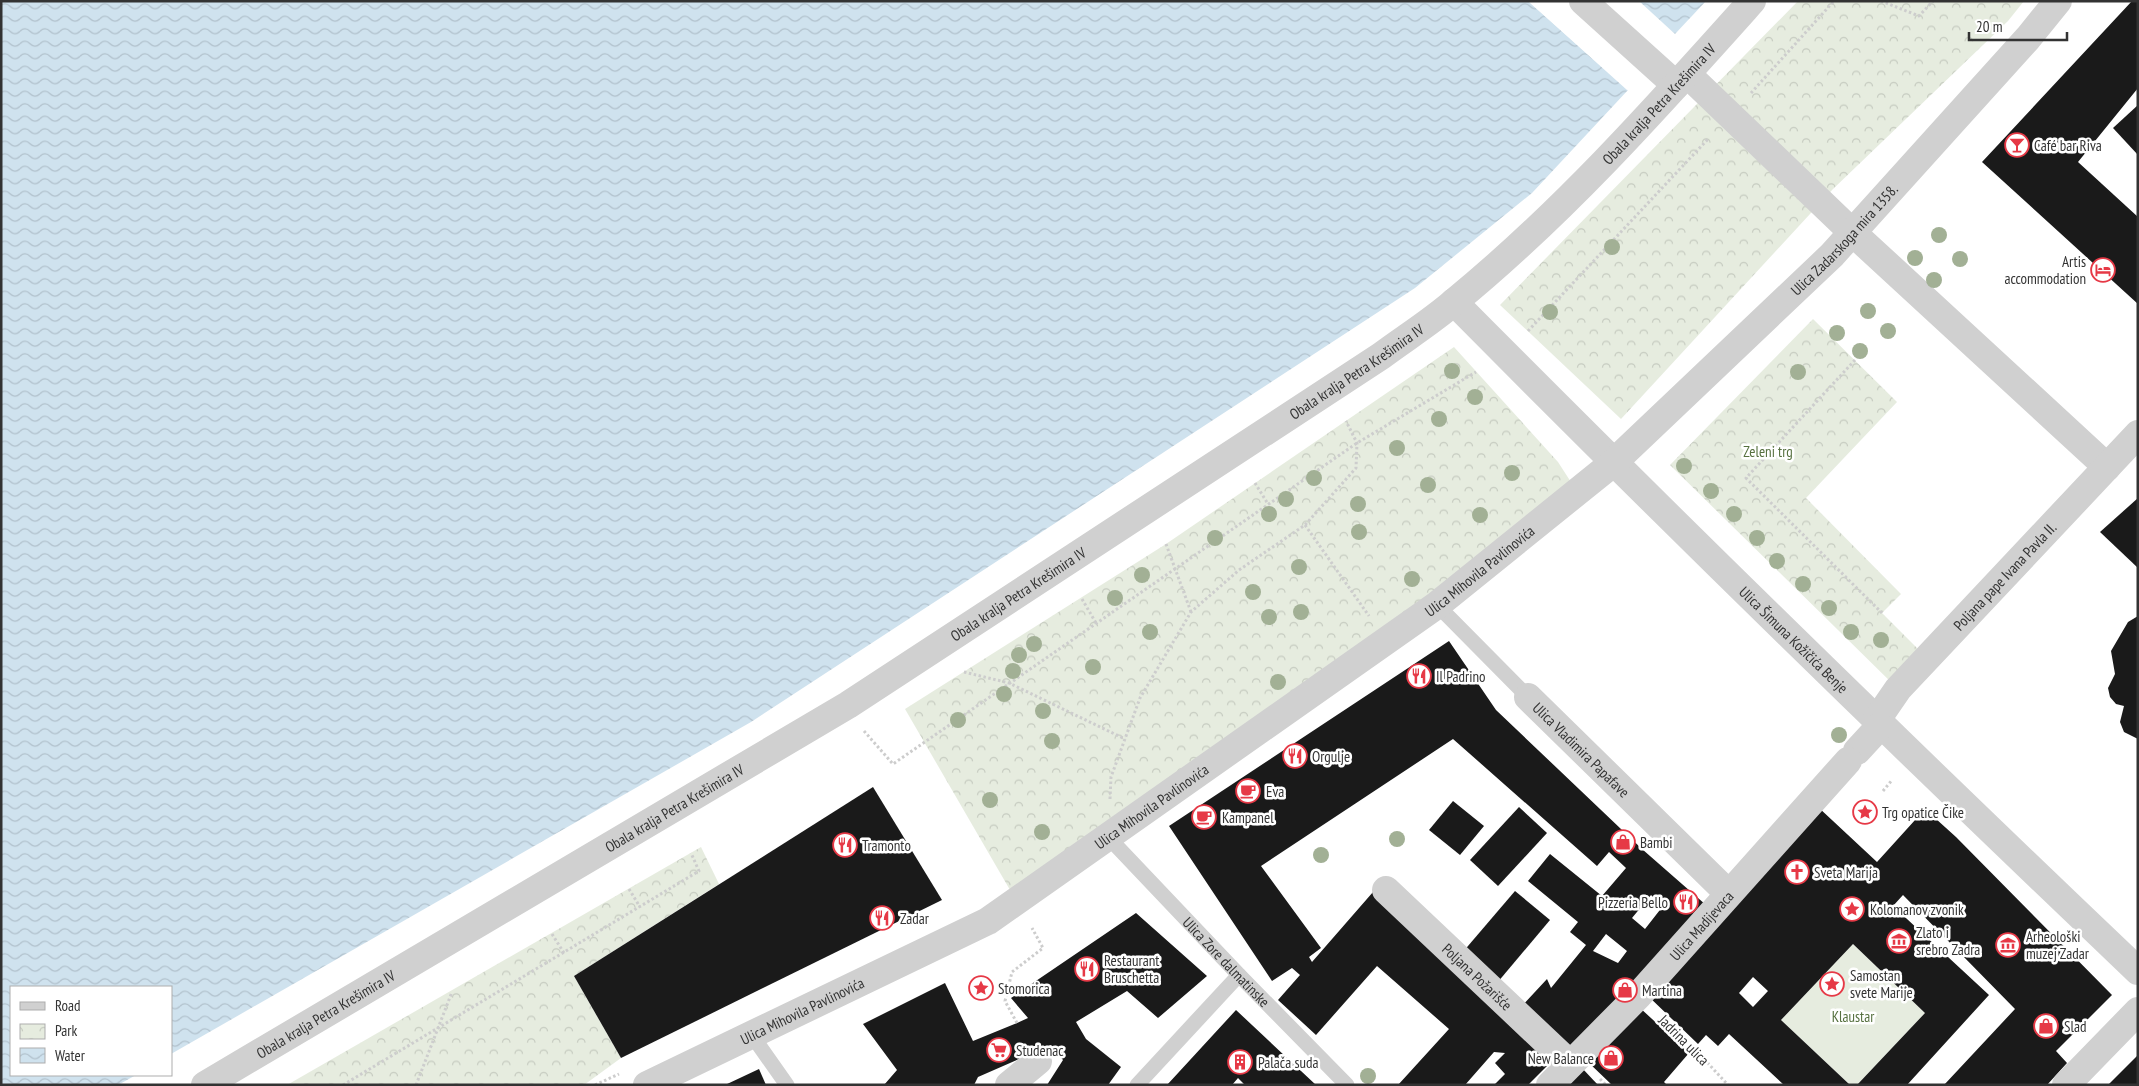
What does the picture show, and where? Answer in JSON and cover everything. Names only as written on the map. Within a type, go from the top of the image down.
[{"type":"street","points":[[1583,1],[1681,80],[1730,116],[1853,233],[2107,467]]},
{"type":"street","name":"Obala kralja Petra Krešimira IV","points":[[205,1085],[848,705],[1372,361],[1454,302],[1581,186],[1752,1]]},
{"type":"street","name":"Ulica Zadarskoga mira 1358.","points":[[1613,463],[1853,233],[2028,38],[2058,1]]},
{"type":"street","name":"Ulica Šimuna Kožičića Benje","points":[[1454,302],[1613,463],[1878,724],[2138,971]]},
{"type":"street","name":"Poljana pape Ivana Pavla II.","points":[[1853,756],[1878,724],[1898,689],[2138,434]]},
{"type":"street","name":"Ulica Mihovila Pavlinovića","points":[[636,1078],[751,1034],[988,921],[1018,902],[1437,605],[1613,463]]},
{"type":"street","name":"Ulica Vladimira Papafave","points":[[1528,697],[1728,893]]},
{"type":"street","name":"Ulica Madijevaca","points":[[1550,1085],[1638,996],[1728,893],[1853,756]]},
{"type":"street","name":"Poljana Požarišće","points":[[1386,890],[1570,1064]]},
{"type":"street","points":[[2066,1085],[2138,1011]]},
{"type":"street","points":[[1009,1085],[1038,1061]]},
{"type":"lane","name":"Ulica Vladimira Papafave","points":[[1437,605],[1528,697]]},
{"type":"lane","name":"Ulica Zore dalmatinske","points":[[1108,837],[1347,1085]]},
{"type":"lane","points":[[1137,1085],[1239,975]]},
{"type":"lane","points":[[751,1034],[788,1085]]},
{"type":"path","points":[[1528,331],[1730,116],[1834,1]]},
{"type":"path","points":[[1881,1],[1919,16],[1933,1]]},
{"type":"path","points":[[1855,360],[1746,478],[1882,613]]},
{"type":"path","points":[[848,705],[857,722],[893,764],[1357,443],[1476,372]]},
{"type":"path","points":[[1108,837],[1111,777],[1140,698],[1191,612],[1239,570],[1305,524],[1356,468],[1357,443],[1346,421]]},
{"type":"path","points":[[1255,483],[1268,504]]},
{"type":"path","points":[[1305,524],[1374,624]]},
{"type":"path","points":[[1166,544],[1191,612]]},
{"type":"path","points":[[1082,599],[1096,623]]},
{"type":"path","points":[[964,672],[1009,683],[1125,739]]},
{"type":"path","points":[[1883,791],[1892,780]]},
{"type":"path","points":[[342,1085],[699,871],[691,853]]},
{"type":"path","points":[[629,889],[640,907]]},
{"type":"path","points":[[1017,1023],[1005,1001],[1012,972],[1043,948],[1018,902]]},
{"type":"path","points":[[552,934],[564,953]]},
{"type":"path","points":[[416,1085],[435,1031],[452,992]]},
{"type":"path","name":"Jadrina ulica","points":[[1638,996],[1693,1047],[1728,1085]]},
{"type":"path","points":[[595,1085],[636,1078]]},
{"type":"green space","points":[[1798,1],[2024,1],[2008,21],[1833,189],[1621,419],[1500,305]]},
{"type":"green space","name":"Zeleni trg","points":[[1813,319],[1897,402],[1806,498],[1901,594],[1882,613],[1927,658],[1898,689],[1670,465]]},
{"type":"green space","points":[[1454,347],[1558,462],[1578,493],[1017,902],[905,709],[1166,544]]},
{"type":"green space","points":[[701,847],[719,884],[574,976],[621,1058],[584,1085],[287,1085]]},
{"type":"green space","name":"Klaustar","points":[[1853,944],[1925,1013],[1857,1085],[1850,1085],[1781,1020]]},
{"type":"water","points":[[1,1],[1528,1],[1628,90],[1532,193],[1415,288],[751,722],[172,1053],[172,986],[10,986],[10,1076],[134,1076],[118,1085],[1,1085]]},
{"type":"water","points":[[1639,1],[1706,1],[1675,34]]},
{"type":"pier","points":[[1528,1],[1532,1],[1630,89],[1627,90]]},
{"type":"building","points":[[2132,1],[2138,1],[2138,88],[2078,162],[2138,217],[2138,304],[1982,162]]},
{"type":"building","points":[[2138,105],[2138,155],[2113,128]]},
{"type":"building","points":[[2138,498],[2138,568],[2100,532]]},
{"type":"building","points":[[2138,616],[2138,739],[2124,732],[2120,722],[2124,706],[2116,704],[2110,697],[2108,688],[2115,674],[2111,651],[2128,622]]},
{"type":"building","points":[[1449,641],[1496,710],[1642,849],[1706,905],[1570,1055],[1519,1009],[1547,979],[1551,988],[1586,945],[1570,932],[1578,922],[1528,881],[1550,854],[1602,896],[1626,868],[1609,852],[1597,866],[1453,739],[1261,866],[1321,948],[1309,957],[1312,962],[1373,892],[1555,1058],[1528,1085],[1494,1085],[1505,1074],[1495,1063],[1505,1053],[1494,1052],[1465,1085],[1398,1085],[1449,1029],[1377,966],[1316,1035],[1278,1000],[1300,975],[1292,968],[1272,981],[1169,826]],"holes":[[[1651,895],[1663,906],[1645,929],[1632,918]],[[1606,934],[1627,951],[1618,963],[1593,951]]]},
{"type":"building","points":[[873,787],[942,900],[621,1058],[574,976]]},
{"type":"building","points":[[1453,801],[1484,826],[1460,855],[1429,830]]},
{"type":"building","points":[[1519,807],[1547,833],[1498,886],[1470,860]]},
{"type":"building","points":[[1818,807],[1877,862],[1925,809],[1956,837],[2112,995],[2056,1051],[2067,1063],[2047,1085],[1944,1085],[2015,1009],[1903,895],[1893,906],[1989,995],[1907,1085],[1857,1085],[1925,1013],[1853,944],[1781,1020],[1850,1085],[1784,1085],[1729,1034],[1718,1046],[1706,1035],[1698,1044],[1646,994]],"holes":[[[1753,977],[1768,991],[1753,1007],[1739,993]]]},
{"type":"building","points":[[1515,891],[1550,920],[1497,983],[1462,953]]},
{"type":"building","points":[[1136,913],[1207,976],[1158,1018],[1127,991],[1076,1022],[1086,1039],[1121,1067],[1108,1085],[1047,1085],[1063,1060],[1051,1045],[978,1077],[974,1085],[884,1085],[897,1070],[863,1024],[945,983],[973,1041],[1028,1018],[1011,998]]},
{"type":"building","points":[[1639,1007],[1689,1053],[1664,1082],[1667,1085],[1612,1085],[1588,1062]]},
{"type":"building","name":"Palača suda","points":[[1236,1010],[1316,1085],[1245,1085],[1238,1078],[1232,1085],[1167,1085]]},
{"type":"building","points":[[2138,1055],[2138,1085],[2108,1085]]},
{"type":"building","points":[[1581,1067],[1598,1085],[1566,1085]]},
{"type":"building","points":[[759,1069],[766,1085],[725,1085]]},
{"type":"place","name":"Café bar Riva","points":[[2017,145]]},
{"type":"place","name":"Artis accommodation","points":[[2103,270]]},
{"type":"place","name":"Il Padrino","points":[[1419,676]]},
{"type":"place","name":"Orgulje","points":[[1295,756]]},
{"type":"place","name":"Eva","points":[[1248,791]]},
{"type":"place","name":"Trg opatice Čike","points":[[1865,812]]},
{"type":"place","name":"Kampanel","points":[[1204,817]]},
{"type":"place","name":"Bambi","points":[[1623,842]]},
{"type":"place","name":"Tramonto","points":[[845,845]]},
{"type":"place","name":"Sveta Marija","points":[[1797,872]]},
{"type":"place","name":"Pizzeria Bello","points":[[1686,902]]},
{"type":"place","name":"Kolomanov zvonik","points":[[1852,909]]},
{"type":"place","name":"Zadar","points":[[882,918]]},
{"type":"place","name":"Zlato i srebro Zadra","points":[[1899,941]]},
{"type":"place","name":"Arheološki muzej Zadar","points":[[2008,945]]},
{"type":"place","name":"Restaurant Bruschetta","points":[[1087,969]]},
{"type":"place","name":"Samostan svete Marije","points":[[1832,984]]},
{"type":"place","name":"Stomorica","points":[[981,988]]},
{"type":"place","name":"Martina","points":[[1625,990]]},
{"type":"place","name":"Slad","points":[[2046,1026]]},
{"type":"place","name":"Studenac","points":[[999,1050]]},
{"type":"place","name":"New Balance","points":[[1611,1058]]},
{"type":"place","name":"Palača suda","points":[[1240,1062]]}]
